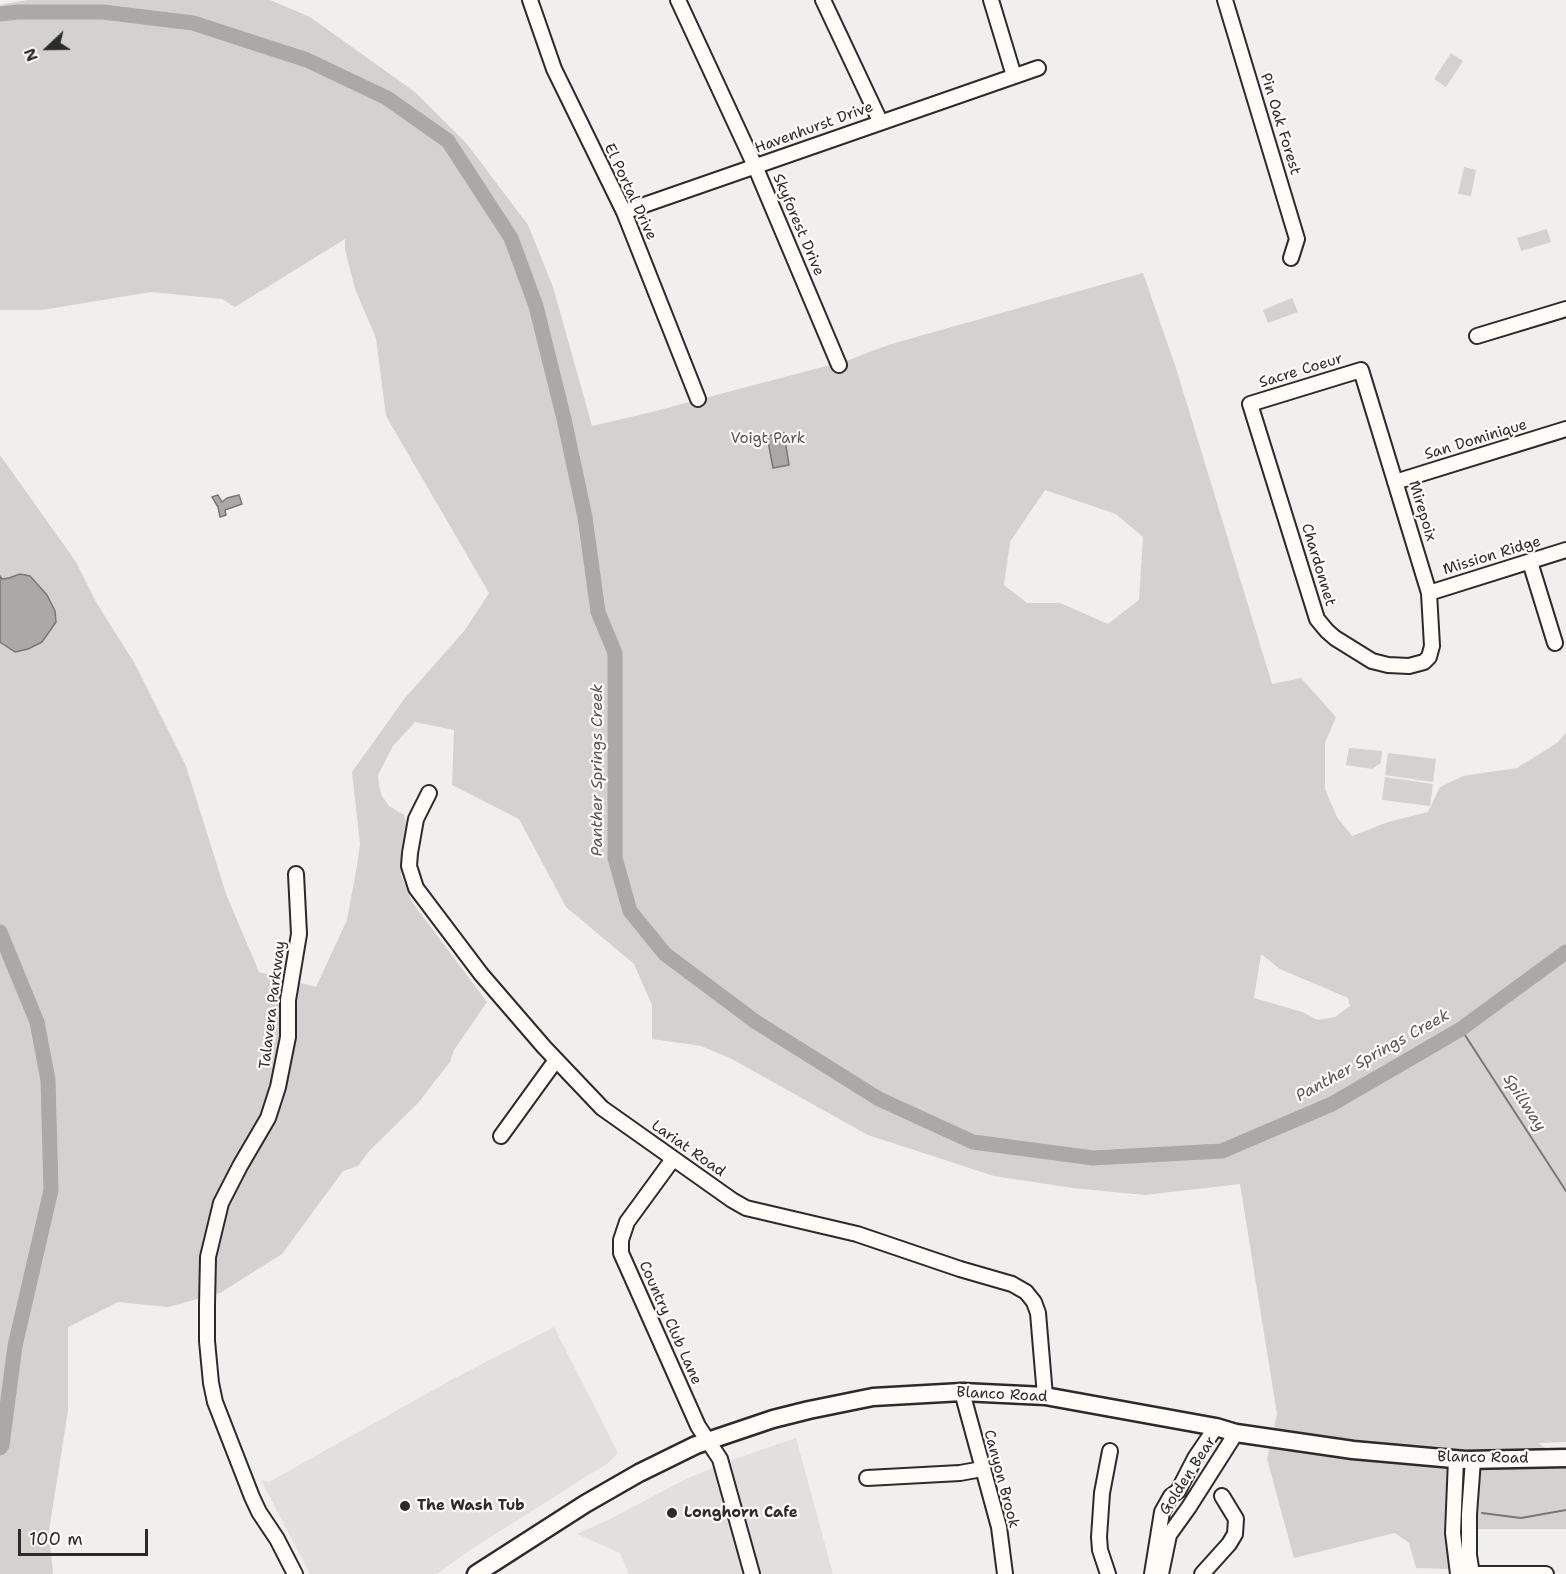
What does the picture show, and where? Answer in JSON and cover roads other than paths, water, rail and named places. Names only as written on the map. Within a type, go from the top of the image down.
[{"type":"main road","name":"Blanco Road","points":[[485,1572],[585,1504],[639,1473],[706,1441],[763,1422],[873,1397],[962,1392],[1045,1396],[1236,1432],[1353,1450],[1464,1460],[1566,1458]]},
{"type":"street","name":"El Portal Drive","points":[[530,0],[554,69],[624,212],[698,399]]},
{"type":"street","name":"Skyforest Drive","points":[[678,0],[755,166],[839,365]]},
{"type":"street","points":[[823,0],[880,122]]},
{"type":"street","points":[[991,0],[1014,76]]},
{"type":"street","name":"Pin Oak Forest","points":[[1225,0],[1298,239],[1292,258]]},
{"type":"street","name":"Havenhurst Drive","points":[[624,212],[1038,68]]},
{"type":"street","points":[[1477,336],[1566,309]]},
{"type":"street","name":"Sacre Coeur","points":[[1250,404],[1361,370]]},
{"type":"street","name":"Mirepoix","points":[[1361,370],[1429,593],[1432,645],[1429,657],[1424,662]]},
{"type":"street","name":"Chardonnet","points":[[1250,404],[1317,619],[1327,632],[1372,661],[1388,665],[1409,666],[1424,662]]},
{"type":"street","name":"San Dominique","points":[[1395,482],[1566,429]]},
{"type":"street","name":"Mission Ridge","points":[[1429,593],[1566,550]]},
{"type":"street","points":[[1530,562],[1555,643]]},
{"type":"street","name":"Lariat Road","points":[[429,793],[416,819],[410,853],[409,866],[416,888],[481,974],[556,1060],[608,1113],[746,1208],[857,1234],[1012,1284],[1026,1292],[1034,1302],[1038,1313],[1045,1396]]},
{"type":"street","name":"Talavera Parkway","points":[[295,1574],[277,1539],[259,1512],[214,1402],[207,1341],[207,1305],[208,1257],[221,1203],[268,1118],[280,1077],[288,1037],[288,1000],[299,934],[296,874]]},
{"type":"street","points":[[501,1136],[556,1060]]},
{"type":"street","name":"Country Club Lane","points":[[674,1159],[627,1222],[621,1240],[621,1254],[706,1441],[720,1459],[752,1574]]},
{"type":"street","name":"Canyon Brook","points":[[962,1392],[999,1527],[1005,1574]]},
{"type":"street","name":"Golden Bear","points":[[1152,1574],[1162,1512],[1171,1496],[1178,1491],[1195,1458],[1216,1427]]},
{"type":"street","name":"Golden Bear","points":[[1161,1574],[1169,1534],[1190,1507],[1236,1432]]},
{"type":"street","points":[[1108,1574],[1100,1550],[1099,1538],[1102,1493],[1110,1451]]},
{"type":"street","points":[[1464,1460],[1469,1514],[1470,1574],[1546,1574]]},
{"type":"street","points":[[1458,1574],[1453,1533],[1464,1460]]},
{"type":"street","points":[[867,1478],[960,1473],[982,1469]]},
{"type":"street","points":[[1202,1574],[1235,1534],[1236,1519],[1222,1496]]},
{"type":"waterway","name":"Panther Springs Creek","points":[[0,14],[103,12],[193,23],[307,60],[387,98],[448,141],[511,238],[536,306],[564,419],[585,517],[598,612],[615,653],[615,858],[630,911],[665,954],[756,1022],[879,1099],[973,1142],[1093,1158],[1222,1151],[1332,1104],[1461,1029],[1566,952]]},
{"type":"waterway","name":"Panther Springs Creek","points":[[0,932],[37,1022],[48,1080],[51,1190],[15,1346],[0,1448]]},
{"type":"waterway","name":"Spillway","points":[[1461,1029],[1566,1191]]},
{"type":"waterway","points":[[1482,1513],[1521,1518],[1566,1510]]},
{"type":"place","name":"The Wash Tub","points":[[405,1506]]},
{"type":"place","name":"Longhorn Cafe","points":[[672,1513]]},
{"type":"park label","name":"Voigt Park","points":[[768,439]]}]
